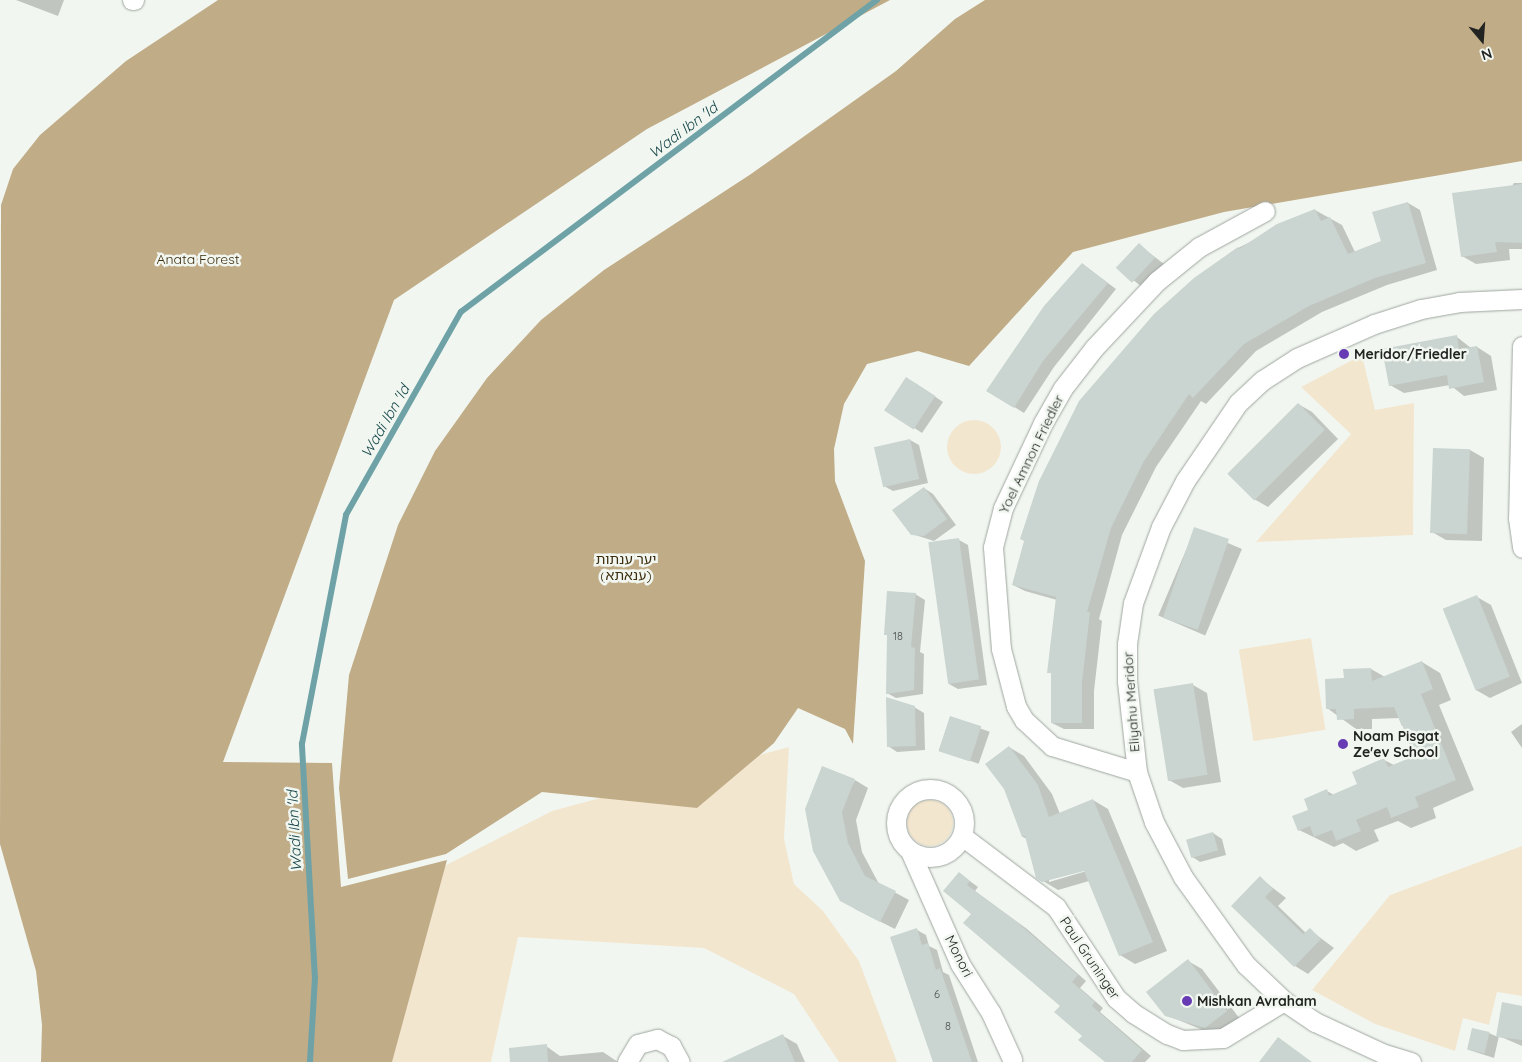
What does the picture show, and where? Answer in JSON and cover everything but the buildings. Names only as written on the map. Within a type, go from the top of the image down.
[{"type":"street","name":"Yoel Amnon Friedler","points":[[1137,772],[1052,746],[1024,720],[1016,706],[1001,649],[993,547],[1003,508],[1043,423],[1063,388],[1094,348],[1151,287],[1199,247],[1265,211]]},
{"type":"street","name":"Eliyahu Meridor","points":[[1411,1062],[1382,1053],[1315,1022],[1284,1001],[1246,965],[1184,877],[1154,822],[1137,772],[1127,681],[1127,644],[1133,603],[1162,527],[1181,489],[1209,442],[1238,403],[1263,380],[1297,358],[1374,324],[1459,302],[1522,299]]},
{"type":"street","points":[[1522,346],[1518,518],[1522,548]]},
{"type":"street","points":[[924,788],[936,788],[957,801],[964,818],[962,836],[945,854],[921,856],[910,851],[896,832],[897,811],[912,792],[924,788]]},
{"type":"street","name":"Paul Gruninger","points":[[962,836],[1056,907],[1116,998],[1133,1014],[1167,1034],[1182,1040],[1223,1038],[1284,1001]]},
{"type":"street","name":"Monori","points":[[910,851],[960,964],[991,1014],[1012,1059]]},
{"type":"street","points":[[627,1062],[638,1044],[656,1039],[671,1046],[680,1062]]},
{"type":"shaded area","points":[[1362,355],[1375,410],[1414,403],[1413,535],[1256,542],[1351,434],[1301,387]]},
{"type":"shaded area","points":[[974,420],[984,422],[993,428],[999,437],[1001,447],[999,457],[993,466],[984,472],[974,474],[964,472],[955,466],[949,457],[947,447],[949,437],[955,428],[964,422]]},
{"type":"shaded area","points":[[1311,638],[1326,730],[1253,741],[1239,649]]},
{"type":"shaded area","points":[[789,747],[784,839],[794,884],[823,911],[859,961],[897,1062],[839,1062],[794,994],[704,948],[518,937],[491,1062],[371,1062],[407,885],[552,811]]},
{"type":"shaded area","points":[[925,800],[935,800],[949,810],[953,823],[949,836],[943,842],[935,846],[925,846],[911,836],[907,828],[907,818],[917,804]]},
{"type":"shaded area","points":[[1522,846],[1522,996],[1497,992],[1489,1025],[1463,1018],[1455,1051],[1375,1024],[1312,990],[1390,895]]},
{"type":"green space","name":"Anata Forest","points":[[218,0],[890,0],[647,129],[394,300],[223,762],[332,763],[341,887],[447,860],[392,1062],[41,1062],[42,1025],[36,971],[0,844],[1,205],[13,169],[40,135],[126,61]]},
{"type":"green space","name":"יער ענתות (ענאתא)","points":[[985,0],[1522,0],[1522,161],[1224,212],[1073,252],[969,366],[918,351],[867,364],[844,404],[834,449],[835,481],[865,561],[853,744],[845,729],[798,708],[774,743],[697,808],[542,792],[446,854],[348,879],[339,788],[349,675],[398,525],[435,451],[487,378],[541,320],[604,270],[751,174],[896,71],[955,19]]},
{"type":"waterway","name":"Wadi Ibn 'Id","points":[[310,1062],[315,979],[302,744],[346,515],[461,312],[877,0]]},
{"type":"place","name":"Meridor/Friedler","points":[[1344,354]]},
{"type":"place","name":"Noam Pisgat Ze'ev School","points":[[1343,744]]},
{"type":"place","name":"Mishkan Avraham","points":[[1187,1001]]}]
